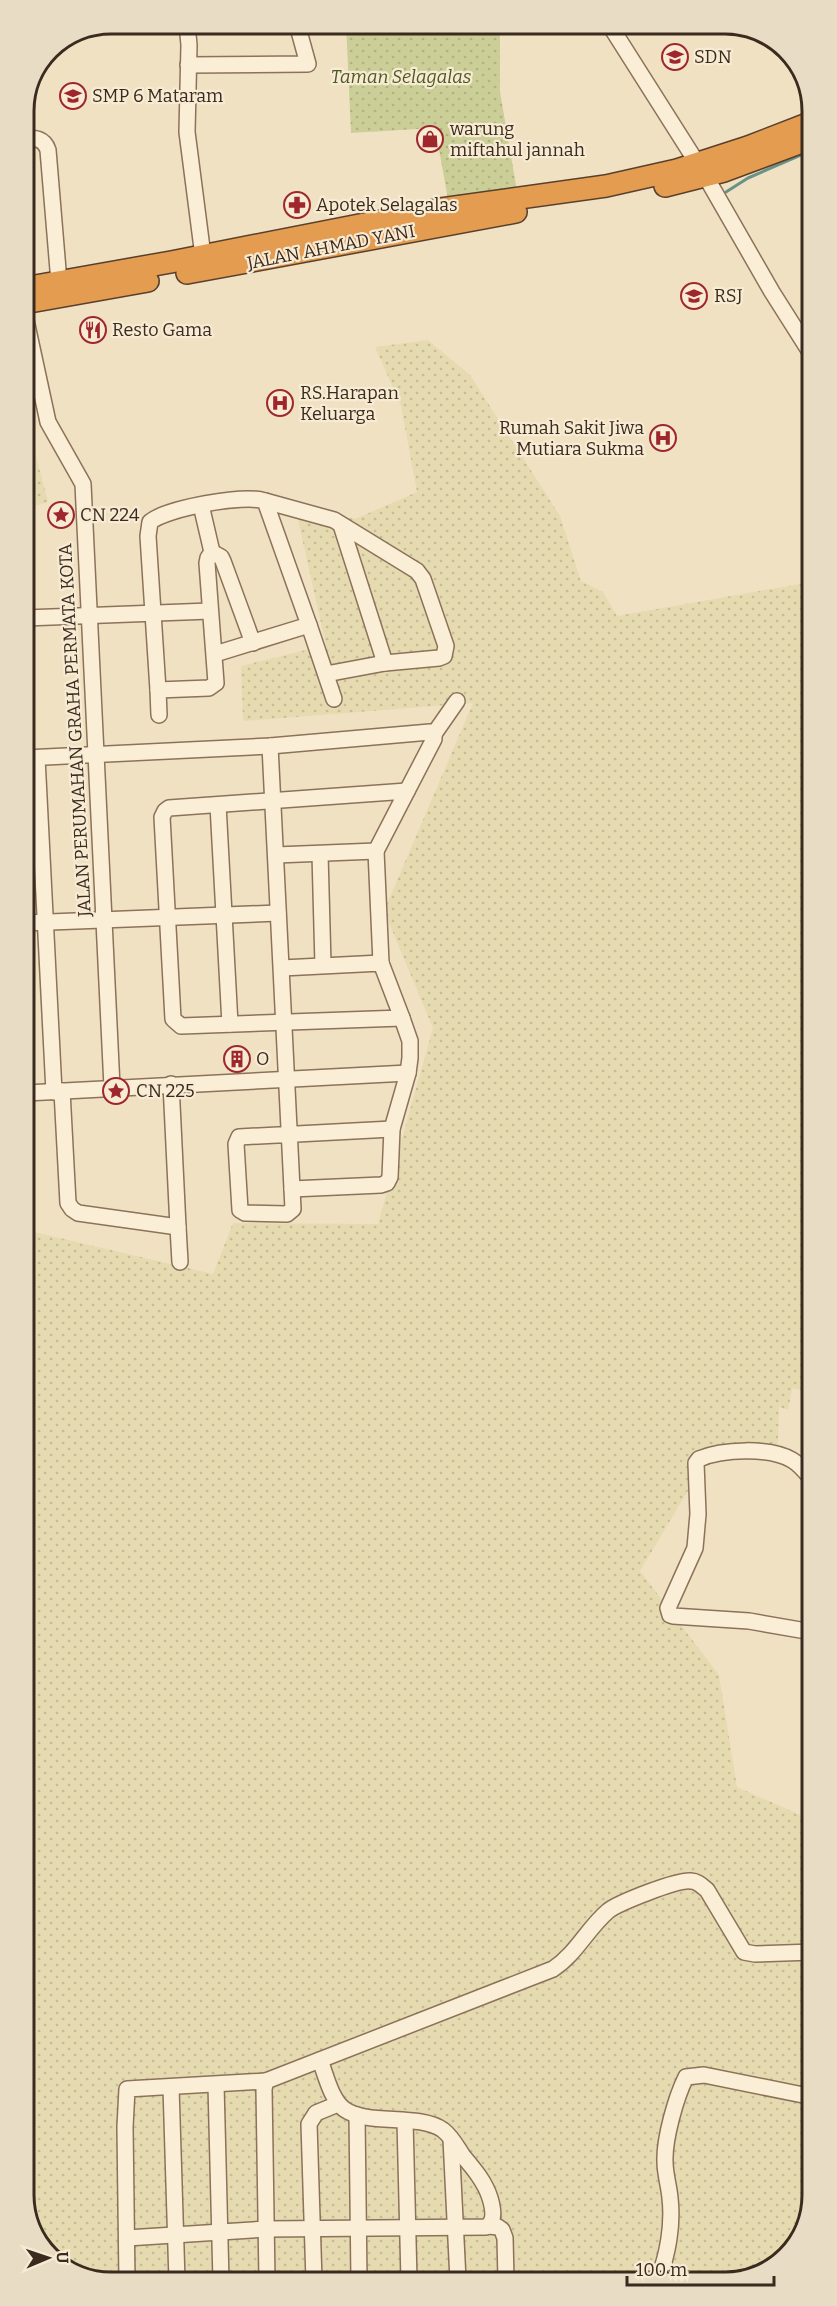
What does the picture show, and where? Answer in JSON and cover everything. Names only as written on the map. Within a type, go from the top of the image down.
[{"type":"highway","points":[[700,170],[748,147],[802,126]]},
{"type":"highway","name":"JALAN AHMAD YANI","points":[[35,300],[186,265],[592,200],[802,141]]},
{"type":"highway","points":[[35,286],[186,265]]},
{"type":"street","points":[[186,265],[187,34]]},
{"type":"street","points":[[188,65],[308,64],[300,34]]},
{"type":"street","points":[[616,35],[802,339]]},
{"type":"street","points":[[35,139],[39,139],[47,147],[59,282]]},
{"type":"street","name":"JALAN PERUMAHAN GRAHA PERMATA KOTA","points":[[35,365],[50,429],[82,479],[112,1087]]},
{"type":"street","points":[[159,715],[148,536],[150,522],[161,515],[201,505],[237,498],[257,498],[334,520],[417,571],[423,579],[446,646],[444,656],[386,663],[326,674]]},
{"type":"street","points":[[265,501],[334,699]]},
{"type":"street","points":[[158,690],[213,686],[216,678],[207,563],[212,552],[201,505]]},
{"type":"street","points":[[341,525],[386,663]]},
{"type":"street","points":[[212,552],[221,557],[223,561],[253,643]]},
{"type":"street","points":[[35,618],[210,611]]},
{"type":"street","points":[[215,654],[309,625]]},
{"type":"street","points":[[292,1189],[381,1185],[390,1177],[392,1129],[408,1073],[410,1041],[381,963],[376,851],[434,739],[434,734],[457,700]]},
{"type":"street","points":[[35,758],[270,746],[430,732],[434,734]]},
{"type":"street","points":[[270,746],[282,968],[289,1135],[293,1209],[289,1213],[245,1214],[240,1210],[237,1138],[241,1136],[289,1135],[392,1129]]},
{"type":"street","points":[[402,1018],[181,1026],[175,1022],[162,816],[169,808],[407,791]]},
{"type":"street","points":[[35,801],[68,1203],[78,1213],[178,1227]]},
{"type":"street","points":[[218,805],[230,1024]]},
{"type":"street","points":[[276,855],[376,851]]},
{"type":"street","points":[[320,854],[323,965]]},
{"type":"street","points":[[35,923],[278,913]]},
{"type":"street","points":[[282,968],[381,963]]},
{"type":"street","points":[[35,1092],[408,1073]]},
{"type":"street","points":[[171,1084],[180,1262]]},
{"type":"street","points":[[802,1468],[793,1460],[765,1452],[736,1452],[699,1459],[696,1463],[698,1514],[695,1548],[668,1608],[670,1615],[673,1616],[749,1621],[802,1630]]},
{"type":"street","points":[[127,2271],[125,2094],[131,2087],[266,2081],[554,1969],[566,1961],[594,1926],[616,1905],[676,1882],[689,1880],[698,1882],[706,1890],[744,1953],[802,1952]]},
{"type":"street","points":[[320,2060],[338,2104],[346,2111],[357,2115],[405,2121],[442,2129],[478,2173],[488,2192],[492,2205],[492,2219],[489,2226]]},
{"type":"street","points":[[661,2272],[671,2218],[664,2161],[679,2096],[686,2077],[704,2075],[802,2095]]},
{"type":"street","points":[[266,2081],[264,2089],[267,2271]]},
{"type":"street","points":[[216,2085],[221,2271]]},
{"type":"street","points":[[171,2087],[177,2271]]},
{"type":"street","points":[[314,2271],[309,2124],[316,2113],[338,2104]]},
{"type":"street","points":[[357,2115],[359,2271]]},
{"type":"street","points":[[405,2121],[409,2271]]},
{"type":"street","points":[[452,2139],[458,2272]]},
{"type":"street","points":[[127,2238],[267,2229],[489,2226],[498,2227],[504,2234],[506,2272]]},
{"type":"shaded area","points":[[428,340],[470,375],[560,516],[581,581],[603,592],[617,616],[802,584],[802,1390],[792,1389],[788,1410],[779,1407],[778,1449],[694,1462],[692,1484],[640,1571],[719,1675],[737,1787],[802,1816],[802,2205],[795,2229],[780,2249],[760,2264],[736,2271],[106,2271],[78,2264],[78,2228],[42,2228],[35,2205],[34,1232],[213,1274],[233,1223],[378,1224],[433,1028],[384,911],[473,703],[243,721],[241,666],[326,645],[295,507],[355,519],[417,492],[401,406],[375,347]]},
{"type":"shaded area","points":[[35,452],[48,502],[35,506]]},
{"type":"green space","name":"Taman Selagalas","points":[[346,34],[500,35],[500,92],[517,191],[449,204],[435,128],[351,133]]},
{"type":"waterway","points":[[726,192],[748,178],[802,154]]},
{"type":"place","name":"SDN","points":[[675,57]]},
{"type":"place","name":"SMP 6 Mataram","points":[[73,96]]},
{"type":"place","name":"warung miftahul jannah","points":[[430,139]]},
{"type":"place","name":"Apotek Selagalas","points":[[297,205]]},
{"type":"place","name":"RSJ","points":[[694,296]]},
{"type":"place","name":"Resto Gama","points":[[93,330]]},
{"type":"place","name":"RS.Harapan Keluarga","points":[[280,403]]},
{"type":"place","name":"Rumah Sakit Jiwa Mutiara Sukma","points":[[663,438]]},
{"type":"place","name":"CN 224","points":[[61,515]]},
{"type":"place","name":"O","points":[[237,1059]]},
{"type":"place","name":"CN 225","points":[[116,1091]]}]
